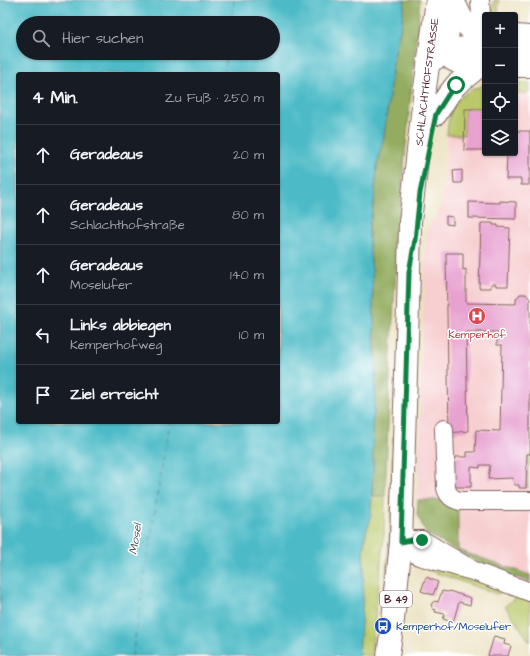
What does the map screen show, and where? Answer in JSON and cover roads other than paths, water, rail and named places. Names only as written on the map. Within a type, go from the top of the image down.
[{"type":"main road","name":"SCHLACHTHOFSTRASSE","points":[[409,272],[410,222],[437,0]]},
{"type":"main road","name":"SCHLACHTHOFSTRASSE","points":[[409,272],[415,240],[420,193],[436,114],[453,0]]},
{"type":"main road","points":[[453,0],[460,16],[468,28],[474,34],[482,38]]},
{"type":"main road","points":[[434,24],[436,36],[444,53]]},
{"type":"main road","points":[[518,47],[530,49]]},
{"type":"main road","points":[[428,67],[435,58],[444,53],[461,48],[482,59]]},
{"type":"main road","points":[[436,114],[456,85],[482,61]]},
{"type":"main road","points":[[518,66],[530,66]]},
{"type":"main road","name":"B 49","points":[[388,656],[401,542],[409,272]]},
{"type":"street","points":[[480,0],[482,16]]},
{"type":"street","points":[[518,34],[530,35]]},
{"type":"street","points":[[444,429],[448,454],[446,488],[451,498],[460,501],[530,502]]},
{"type":"street","points":[[401,542],[407,548],[420,556],[476,572],[530,592]]},
{"type":"water","name":"Mosel","points":[[0,0],[405,0],[393,62],[384,136],[377,166],[374,203],[369,227],[376,371],[372,425],[373,464],[371,515],[366,532],[363,552],[363,593],[359,656],[0,656]]},
{"type":"place","name":"Kemperhof","points":[[477,316]]},
{"type":"place","name":"Kemperhof/Moselufer","points":[[383,626]]}]
